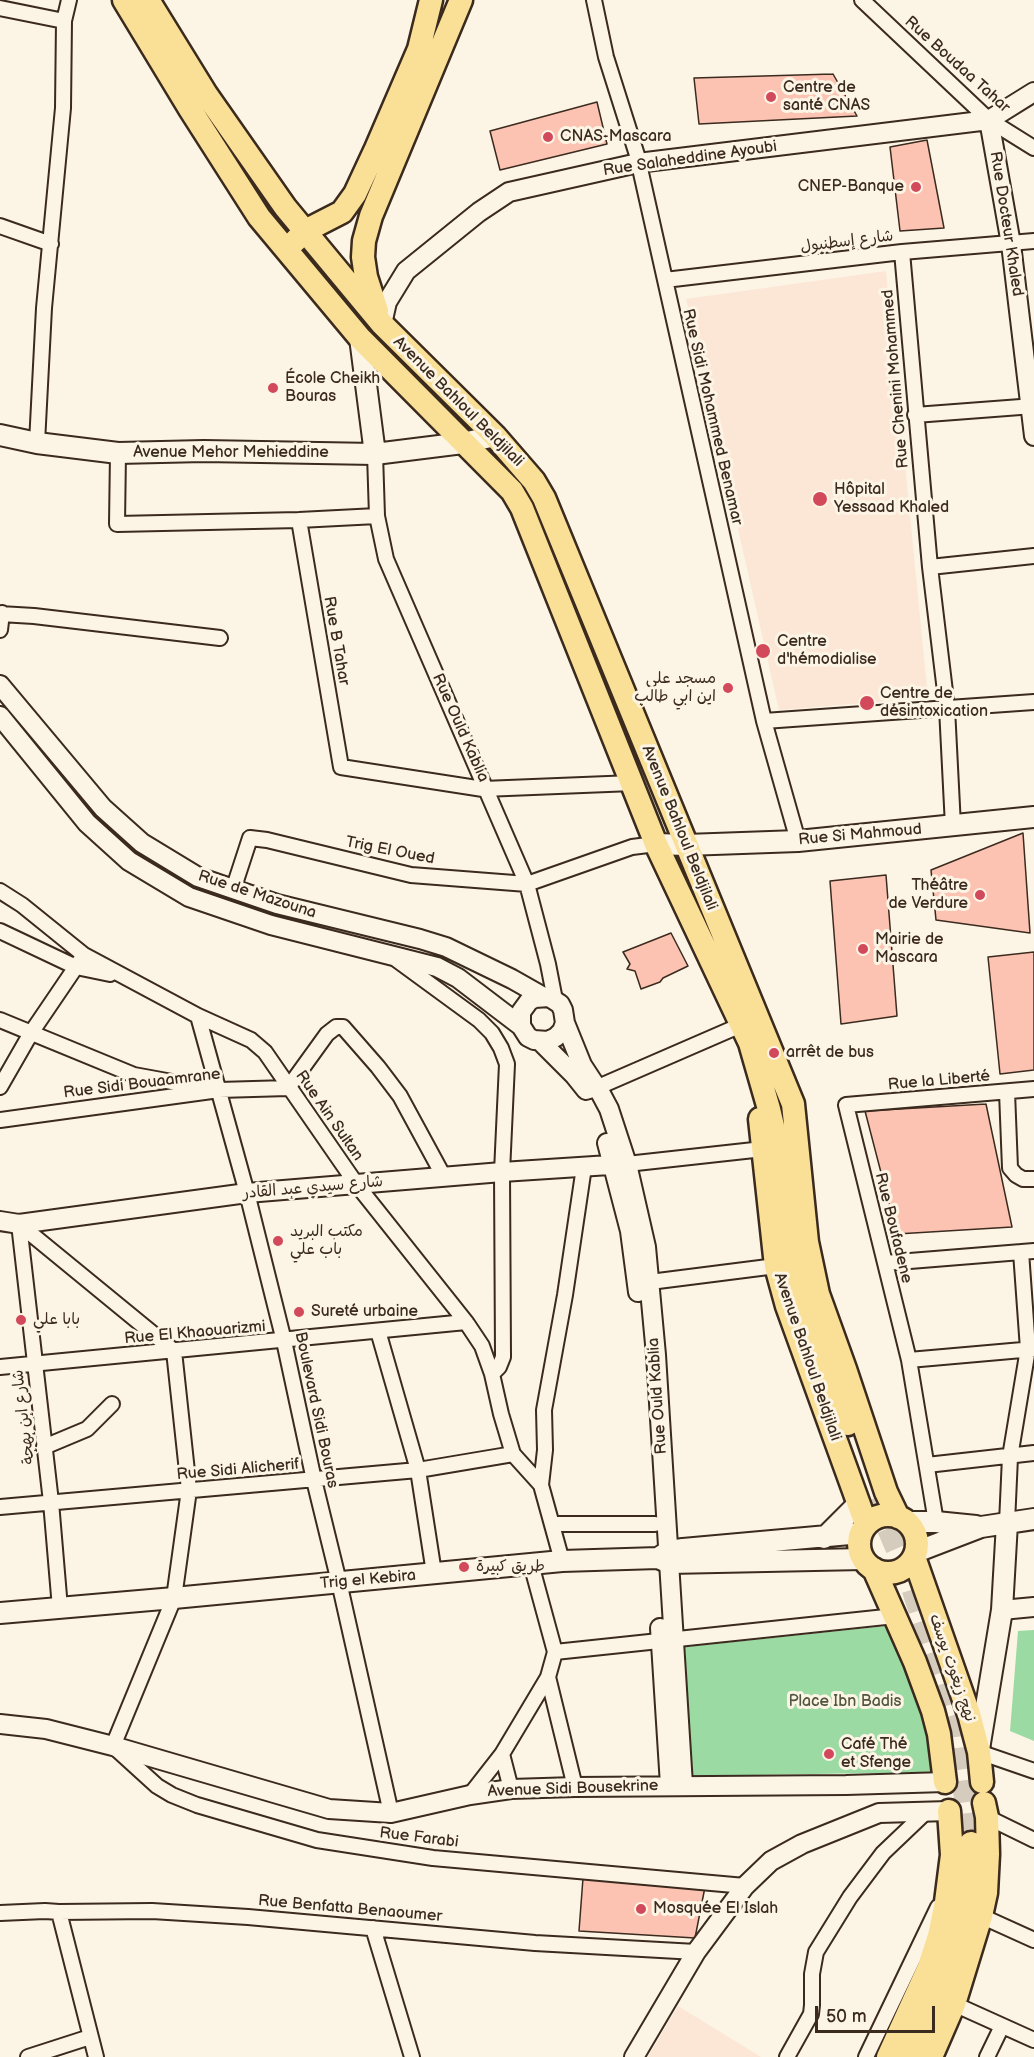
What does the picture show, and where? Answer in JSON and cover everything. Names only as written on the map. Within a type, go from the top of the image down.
[{"type":"main road","name":"Avenue Bahloul Beldjilali","points":[[124,0],[259,217],[360,338],[512,491],[522,508],[656,844],[754,1039],[793,1104],[807,1242],[818,1294],[886,1492],[902,1519]]},
{"type":"main road","name":"Avenue Bahloul Beldjilali","points":[[148,0],[206,94],[285,207],[382,324],[495,436],[534,481],[544,498],[686,845],[754,1039],[787,1186],[796,1281],[867,1501],[863,1529]]},
{"type":"main road","points":[[290,254],[294,242],[305,231],[342,212],[355,194],[419,49],[431,0]]},
{"type":"main road","points":[[382,324],[366,277],[363,257],[364,241],[371,216],[461,0]]},
{"type":"main road","points":[[360,338],[375,454]]},
{"type":"main road","name":"Avenue Mehor Mehieddine","points":[[0,435],[37,443],[118,453],[204,451],[375,454],[464,443],[495,436]]},
{"type":"main road","name":"Rue Si Mahmoud","points":[[656,844],[798,841],[1034,817]]},
{"type":"main road","name":"Avenue Bahloul Beldjilali","points":[[754,1039],[776,1266],[787,1306],[867,1501]]},
{"type":"main road","points":[[824,1538],[867,1501]]},
{"type":"main road","points":[[665,1558],[683,1549],[824,1538],[863,1529],[881,1516],[981,1527]]},
{"type":"main road","points":[[902,1519],[915,1535],[915,1554]]},
{"type":"main road","points":[[665,1558],[868,1564],[882,1572],[901,1570],[915,1554],[981,1527],[1034,1519]]},
{"type":"main road","points":[[979,1752],[1002,1610],[1007,1523]]},
{"type":"main road","points":[[863,1529],[859,1546],[868,1564]]},
{"type":"main road","name":"نهج زيغوت يوسف","points":[[915,1554],[969,1714],[979,1752],[988,1854],[986,1893],[981,1916],[954,2004],[931,2057]]},
{"type":"main road","name":"Trig el Kebira","points":[[0,1613],[562,1561],[665,1558]]},
{"type":"main road","name":"نهج زيغوت يوسف","points":[[868,1564],[895,1616],[933,1711],[939,1734],[945,1782]]},
{"type":"main road","points":[[963,1772],[977,1776],[984,1800],[975,1813],[968,1816],[955,1815],[942,1801],[941,1794],[945,1782],[956,1773],[963,1772]]},
{"type":"main road","points":[[888,2057],[929,1967],[939,1936],[950,1883],[952,1856],[949,1811]]},
{"type":"main road","points":[[910,2057],[927,2018],[954,1940],[968,1878],[971,1843]]},
{"type":"street","points":[[37,443],[45,308],[63,108],[64,21],[69,0]]},
{"type":"street","name":"Rue Sidi Mohammed Benamar","points":[[594,0],[606,57],[638,163],[764,721],[798,841]]},
{"type":"street","name":"Rue Boudaa Tahar","points":[[862,0],[989,120],[1034,148]]},
{"type":"street","points":[[0,8],[64,21]]},
{"type":"street","points":[[989,120],[1034,92]]},
{"type":"street","name":"Rue Salaheddine Ayoubi","points":[[382,324],[387,302],[405,272],[479,212],[509,192],[638,163],[989,120]]},
{"type":"street","name":"Rue Docteur Khaled","points":[[989,120],[1011,244],[1034,436]]},
{"type":"street","points":[[0,226],[51,244]]},
{"type":"street","name":"شارع إسطنبول","points":[[665,280],[902,252],[1034,241]]},
{"type":"street","name":"Rue Chenini Mohammed","points":[[902,252],[915,415],[947,708],[953,826]]},
{"type":"street","points":[[915,415],[1032,406]]},
{"type":"street","points":[[118,453],[117,524],[377,516]]},
{"type":"street","name":"Rue Ould Kablia","points":[[375,454],[377,516],[386,559],[526,884],[548,964],[549,998]]},
{"type":"street","name":"Rue B Tahar","points":[[299,520],[341,767],[487,789]]},
{"type":"street","points":[[930,567],[1034,556]]},
{"type":"street","points":[[0,630],[1,614],[220,638]]},
{"type":"street","name":"Rue de Mazouna","points":[[0,685],[103,808],[142,843],[198,877],[277,904],[446,947],[549,998]]},
{"type":"street","points":[[764,721],[1034,702]]},
{"type":"street","name":"Rue de Mazouna","points":[[0,716],[87,823],[129,861],[189,897],[271,925],[437,967],[458,978],[521,1026]]},
{"type":"street","points":[[487,789],[633,783]]},
{"type":"street","name":"Trig El Oued","points":[[233,890],[250,838],[267,840],[411,875],[526,884]]},
{"type":"street","points":[[526,884],[632,847],[656,844]]},
{"type":"street","points":[[0,891],[22,905],[80,961]]},
{"type":"street","points":[[0,931],[80,961]]},
{"type":"street","points":[[391,956],[479,1020],[492,1033],[501,1047],[507,1064],[502,1172],[503,1357],[499,1367],[492,1374]]},
{"type":"street","points":[[0,1087],[31,1033],[80,961]]},
{"type":"street","name":"Rue Ain Sultan","points":[[80,961],[126,977],[198,1016],[251,1040],[265,1052],[357,1185],[482,1346],[492,1374],[513,1455],[542,1485],[562,1561]]},
{"type":"street","points":[[549,998],[563,1010],[565,1023],[562,1031],[556,1037],[548,1041],[540,1041],[528,1037],[521,1026],[520,1019],[524,1006],[529,1001],[549,998]]},
{"type":"street","name":"Boulevard Sidi Bouras","points":[[198,1016],[247,1193],[284,1341],[391,1813]]},
{"type":"street","points":[[0,1020],[134,1075],[219,1090]]},
{"type":"street","name":"Rue Ould Kablia","points":[[565,1023],[592,1089],[595,1108],[621,1164],[646,1247],[650,1282],[676,1785]]},
{"type":"street","points":[[288,1088],[327,1034],[336,1027],[343,1027],[378,1067],[399,1096],[444,1177]]},
{"type":"street","points":[[592,1089],[754,1039]]},
{"type":"street","name":"Rue Ould Kablia","points":[[540,1041],[574,1075],[592,1089]]},
{"type":"street","name":"Rue Sidi Bouaamrane","points":[[0,1120],[219,1090],[288,1088]]},
{"type":"street","name":"Rue la Liberté","points":[[846,1105],[1034,1089]]},
{"type":"street","points":[[1007,1092],[1010,1168],[1023,1179],[1034,1179]]},
{"type":"street","name":"Rue Boufadene","points":[[846,1105],[909,1359],[936,1522]]},
{"type":"street","points":[[621,1164],[763,1149]]},
{"type":"street","name":"Rue Ould Kablia","points":[[621,1164],[638,1282],[655,1524],[665,1558]]},
{"type":"street","name":"شارع سيدي عبد القادر","points":[[0,1221],[19,1224],[247,1193],[621,1164]]},
{"type":"street","points":[[542,1485],[545,1450],[544,1410],[567,1284],[584,1167]]},
{"type":"street","points":[[19,1224],[174,1351],[189,1490],[174,1598],[113,1746]]},
{"type":"street","name":"شارع ابن بهجة","points":[[19,1224],[51,1502],[60,1608]]},
{"type":"street","points":[[885,1263],[1028,1252],[1031,1349],[1010,1457],[1007,1523]]},
{"type":"street","points":[[650,1282],[776,1266]]},
{"type":"street","name":"Rue El Khaouarizmi","points":[[0,1367],[465,1322]]},
{"type":"street","points":[[378,1331],[418,1470],[434,1573]]},
{"type":"street","points":[[909,1359],[1031,1349]]},
{"type":"street","points":[[44,1447],[87,1428],[112,1404]]},
{"type":"street","points":[[927,1466],[1034,1454]]},
{"type":"street","name":"Rue Sidi Alicherif","points":[[0,1507],[418,1470],[513,1455]]},
{"type":"street","points":[[553,1524],[655,1524]]},
{"type":"street","points":[[470,1795],[502,1754],[548,1677],[555,1652],[531,1564]]},
{"type":"street","points":[[1002,1610],[1034,1607]]},
{"type":"street","points":[[555,1652],[895,1616]]},
{"type":"street","points":[[548,1677],[575,1786]]},
{"type":"street","name":"Avenue Sidi Bousekrine","points":[[0,1724],[46,1729],[113,1746],[329,1809],[391,1813],[470,1795],[511,1789],[575,1786],[846,1785],[945,1782]]},
{"type":"street","name":"Rue Farabi","points":[[113,1746],[157,1786],[172,1795],[197,1805],[317,1840],[433,1858],[745,1886]]},
{"type":"street","points":[[979,1752],[1034,1771]]},
{"type":"street","points":[[502,1754],[511,1789]]},
{"type":"street","points":[[157,1786],[163,1762]]},
{"type":"street","points":[[879,1813],[910,1783]]},
{"type":"street","points":[[846,1785],[870,1798],[879,1813]]},
{"type":"street","points":[[984,1800],[1034,1840]]},
{"type":"street","points":[[634,2057],[696,1952],[745,1886],[771,1861],[802,1844],[879,1813],[949,1811]]},
{"type":"street","points":[[787,2057],[811,2014],[812,1974],[816,1952],[850,1897],[883,1853],[926,1812]]},
{"type":"street","points":[[866,2057],[950,1883]]},
{"type":"street","name":"Rue Benfatta Benaoumer","points":[[0,1913],[152,1911],[535,1943],[696,1952]]},
{"type":"street","points":[[59,1912],[96,2057]]},
{"type":"street","points":[[981,1916],[1034,1940]]},
{"type":"street","points":[[373,1928],[412,2057]]},
{"type":"street","points":[[954,2004],[1034,2040]]},
{"type":"street","points":[[987,2057],[1002,2026]]},
{"type":"street","points":[[28,2057],[90,2037]]},
{"type":"shaded area","name":"Hôpital Yessaad Khaled","points":[[886,271],[928,698],[779,710],[686,299]]},
{"type":"shaded area","points":[[678,2006],[761,2057],[648,2057]]},
{"type":"green space","name":"Place Ibn Badis","points":[[896,1625],[930,1707],[938,1772],[692,1776],[685,1647]]},
{"type":"green space","points":[[1034,1630],[1034,1741],[1010,1731],[1018,1631]]},
{"type":"building","name":"Centre de santé CNAS","points":[[833,74],[857,116],[699,124],[694,78]]},
{"type":"building","name":"CNAS-Mascara","points":[[597,102],[607,144],[500,170],[490,131]]},
{"type":"building","name":"CNEP-Banque","points":[[927,140],[944,228],[900,231],[890,147]]},
{"type":"building","name":"Théâtre de Verdure","points":[[1023,833],[1030,933],[936,920],[931,870]]},
{"type":"building","name":"Mairie de Mascara","points":[[886,875],[897,1016],[841,1024],[830,881]]},
{"type":"building","points":[[671,933],[688,966],[663,978],[660,982],[641,989],[635,971],[627,969],[630,964],[623,952]]},
{"type":"building","points":[[1034,952],[1034,1070],[1000,1074],[988,957]]},
{"type":"building","points":[[986,1104],[1012,1227],[897,1234],[865,1111]]},
{"type":"building","name":"Mosquée El Islah","points":[[583,1878],[705,1887],[695,1938],[579,1931]]},
{"type":"tunnel","points":[[875,1498],[909,1578],[955,1723],[971,1843]]},
{"type":"place","name":"Centre de santé CNAS","points":[[771,97]]},
{"type":"place","name":"CNAS-Mascara","points":[[548,137]]},
{"type":"place","name":"CNEP-Banque","points":[[916,187]]},
{"type":"place","name":"École Cheikh Bouras","points":[[273,388]]},
{"type":"place","name":"Hôpital Yessaad Khaled","points":[[820,499]]},
{"type":"place","name":"Centre d'hémodialise","points":[[763,651]]},
{"type":"place","name":"مسجد علي اين ابي طالب","points":[[728,688]]},
{"type":"place","name":"Centre de désintoxication","points":[[867,703]]},
{"type":"place","name":"Théâtre de Verdure","points":[[980,895]]},
{"type":"place","name":"Mairie de Mascara","points":[[863,949]]},
{"type":"place","name":"arrêt de bus","points":[[774,1053]]},
{"type":"place","name":"مكتب البريد باب علي","points":[[278,1241]]},
{"type":"place","name":"Sureté urbaine","points":[[299,1312]]},
{"type":"place","name":"بابا علي","points":[[21,1320]]},
{"type":"place","name":"طريق كبيرة","points":[[464,1567]]},
{"type":"place","name":"Café Thé et Sfenge","points":[[829,1754]]},
{"type":"place","name":"Mosquée El Islah","points":[[641,1909]]}]
